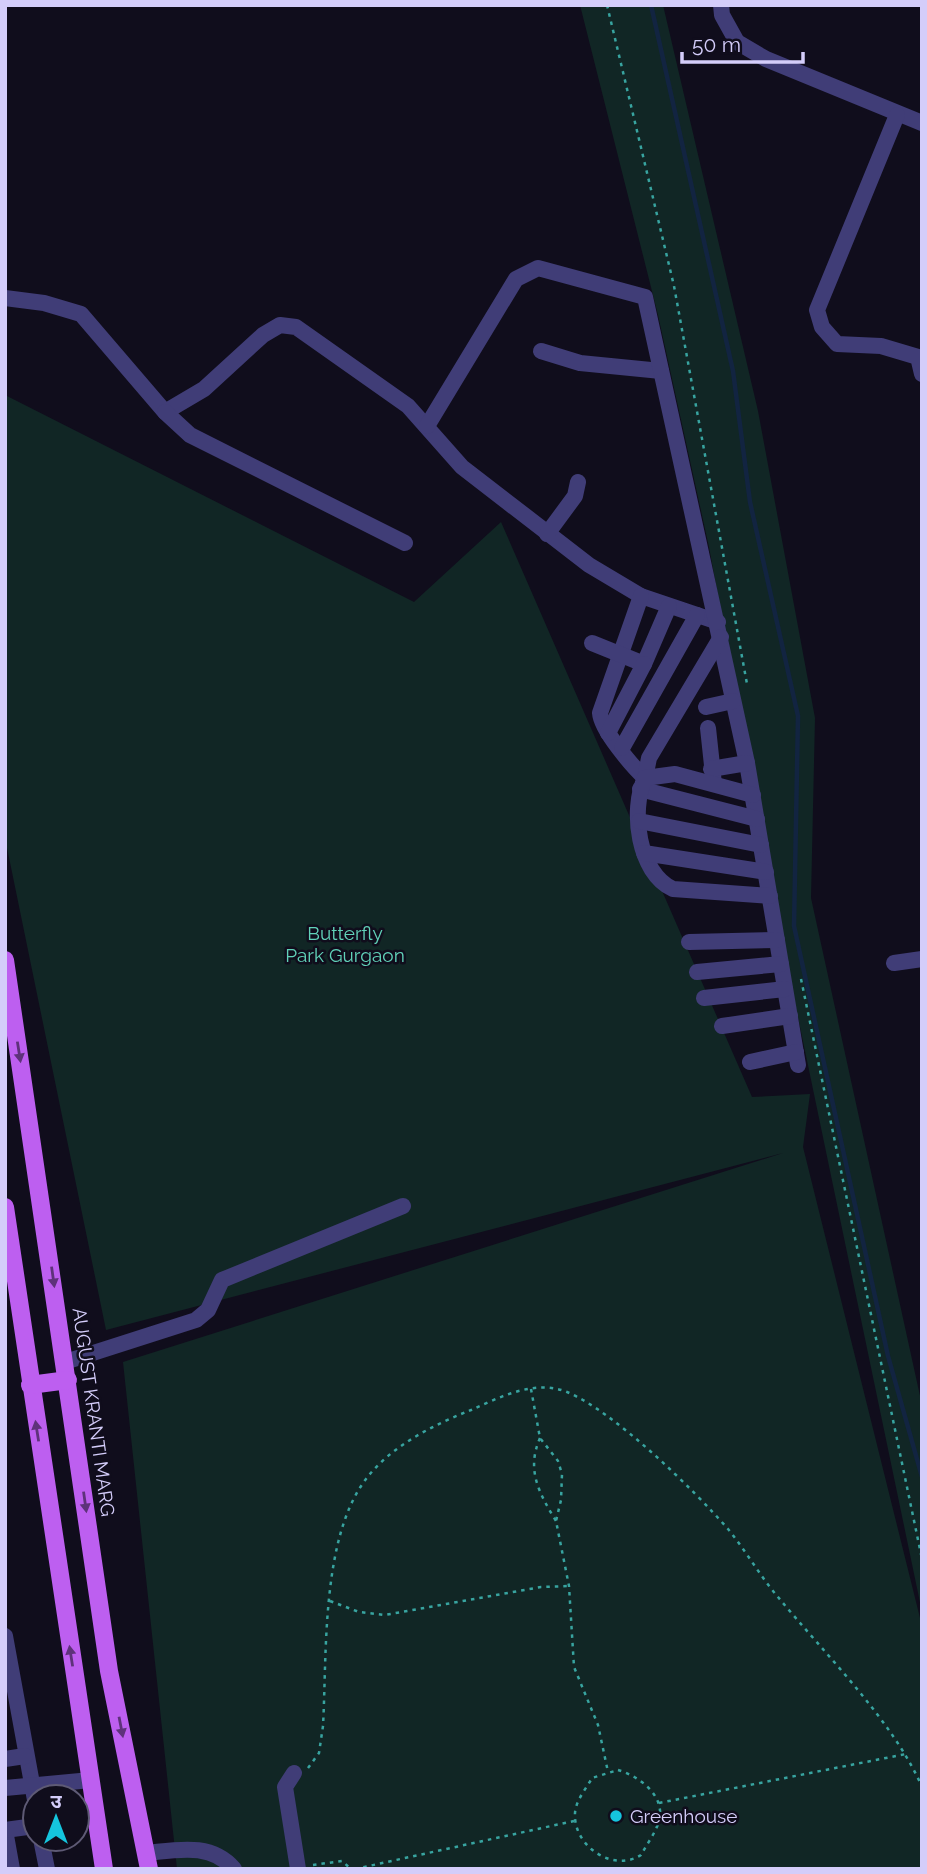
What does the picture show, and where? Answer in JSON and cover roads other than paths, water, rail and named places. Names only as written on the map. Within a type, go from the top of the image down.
[{"type":"main road","name":"AUGUST KRANTI MARG","points":[[5,960],[110,1671],[148,1861]]},
{"type":"main road","points":[[5,1207],[104,1869]]},
{"type":"main road","points":[[30,1385],[68,1380]]},
{"type":"street","points":[[721,5],[722,15],[737,42],[766,59],[922,123]]},
{"type":"street","points":[[897,115],[817,310],[822,327],[837,344],[901,349],[918,357],[922,374]]},
{"type":"street","points":[[427,426],[516,279],[538,268],[645,297],[747,763],[797,1059],[750,1062]]},
{"type":"street","points":[[5,298],[44,303],[80,314],[165,412],[190,435],[405,543]]},
{"type":"street","points":[[165,412],[204,389],[263,335],[280,325],[296,327],[408,406],[463,467],[589,565],[641,596],[697,615],[719,630]]},
{"type":"street","points":[[541,351],[580,363],[661,371]]},
{"type":"street","points":[[547,534],[575,496],[578,482]]},
{"type":"street","points":[[641,596],[600,713],[608,733],[622,748],[643,784],[757,819]]},
{"type":"street","points":[[608,733],[645,664],[669,606]]},
{"type":"street","points":[[622,748],[697,615]]},
{"type":"street","points":[[719,630],[649,758],[639,821],[643,853],[660,883],[673,889],[770,896]]},
{"type":"street","points":[[592,643],[645,664]]},
{"type":"street","points":[[706,707],[733,701]]},
{"type":"street","points":[[708,728],[713,776]]},
{"type":"street","points":[[713,776],[747,763]]},
{"type":"street","points":[[643,784],[675,774],[713,776],[753,795]]},
{"type":"street","points":[[639,821],[761,845]]},
{"type":"street","points":[[643,853],[766,872]]},
{"type":"street","points":[[689,942],[777,940]]},
{"type":"street","points":[[894,963],[922,959]]},
{"type":"street","points":[[697,972],[781,964]]},
{"type":"street","points":[[704,998],[785,989]]},
{"type":"street","points":[[722,1026],[790,1016]]},
{"type":"street","points":[[65,1362],[196,1320],[208,1310],[222,1280],[403,1206]]},
{"type":"street","points":[[5,1636],[32,1783]]},
{"type":"street","points":[[5,1759],[25,1756]]},
{"type":"street","points":[[294,1773],[285,1787],[298,1869]]},
{"type":"street","points":[[77,1783],[91,1780]]},
{"type":"street","points":[[12,1869],[5,1830],[21,1828]]},
{"type":"street","points":[[148,1861],[199,1848],[218,1856],[234,1869]]},
{"type":"waterway","points":[[651,5],[733,371],[750,502],[798,716],[794,926],[888,1356],[922,1477]]},
{"type":"place","name":"Greenhouse","points":[[616,1816]]},
{"type":"park label","name":"Butterfly Park Gurgaon","points":[[345,944]]}]
